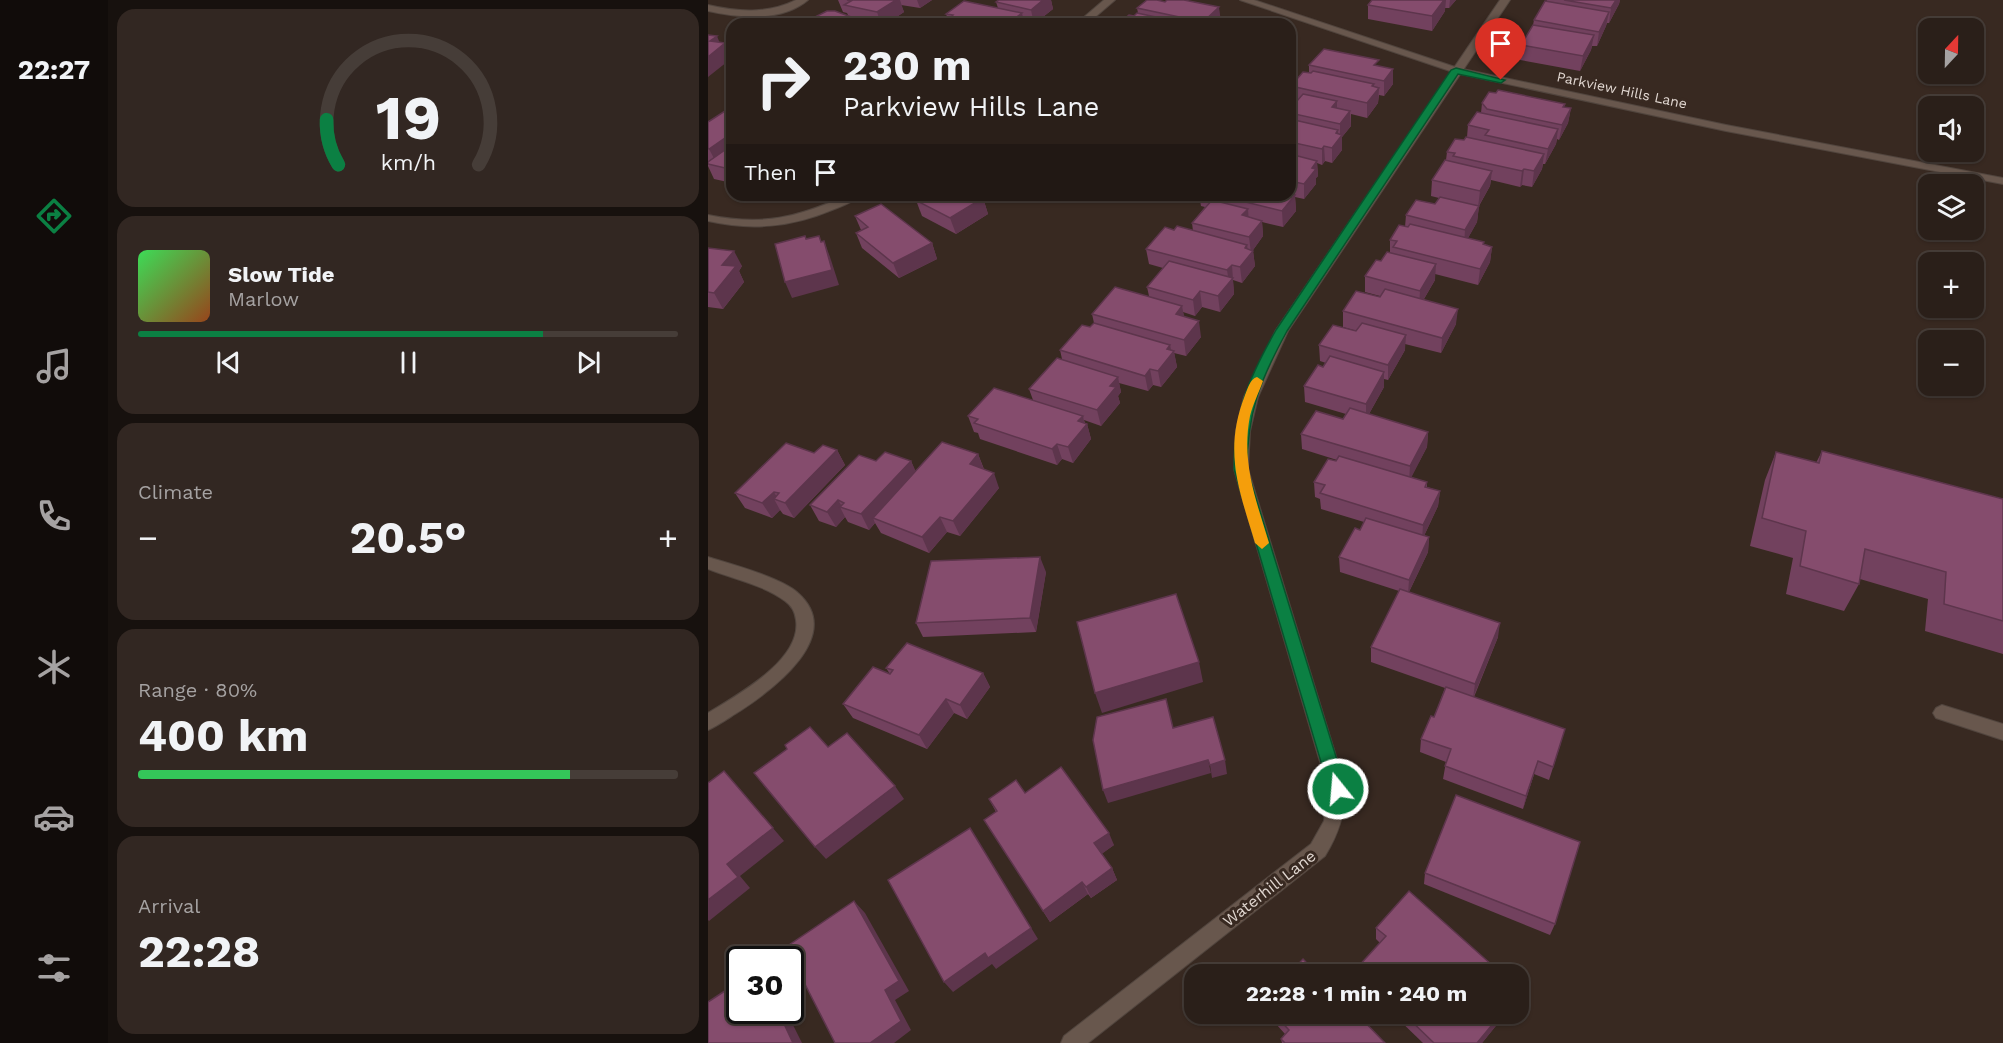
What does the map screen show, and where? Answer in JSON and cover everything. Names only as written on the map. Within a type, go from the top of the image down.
[{"type":"street","points":[[708,8],[734,14],[751,14],[783,9],[803,0]]},
{"type":"street","points":[[1088,18],[1110,0]]},
{"type":"street","name":"Parkview Hills Lane","points":[[1245,0],[1456,70],[1726,128],[2003,182]]},
{"type":"street","name":"Waterhill Lane","points":[[1071,1043],[1318,850],[1331,831],[1337,811],[1338,789],[1240,469],[1240,442],[1244,414],[1266,359],[1282,330],[1505,0]]},
{"type":"street","points":[[708,218],[752,226],[784,224],[841,201]]},
{"type":"street","points":[[708,563],[791,596],[808,625],[802,645],[786,666],[761,687],[708,722]]},
{"type":"street","points":[[1942,713],[2003,732]]},
{"type":"building","points":[[847,0],[896,0],[877,12],[844,5],[851,1]]},
{"type":"building","points":[[999,0],[1043,0],[1031,10],[996,2]]},
{"type":"building","points":[[1147,0],[1165,2],[1184,0],[1219,7],[1207,18],[1184,18],[1137,8]]},
{"type":"building","points":[[1372,0],[1444,0],[1432,16],[1368,5]]},
{"type":"building","points":[[1564,0],[1616,0],[1611,8]]},
{"type":"building","points":[[964,1],[1022,13],[1018,16],[1024,17],[956,18],[946,14]]},
{"type":"building","points":[[1545,1],[1609,12],[1599,32],[1534,20]]},
{"type":"building","points":[[827,11],[835,11],[854,18],[813,18]]},
{"type":"building","points":[[1137,13],[1161,18],[1125,18],[1129,15],[1134,16]]},
{"type":"building","points":[[1533,25],[1594,35],[1583,56],[1521,45]]},
{"type":"building","points":[[708,35],[717,36],[710,41],[725,43],[708,57]]},
{"type":"building","points":[[1324,49],[1379,60],[1374,65],[1393,69],[1384,81],[1309,65]]},
{"type":"building","points":[[1313,71],[1374,84],[1372,86],[1379,88],[1367,103],[1296,87],[1296,80],[1303,72]]},
{"type":"building","points":[[1498,90],[1565,104],[1563,107],[1571,108],[1562,125],[1487,109],[1482,103],[1489,92],[1496,93]]},
{"type":"building","points":[[1303,94],[1337,101],[1332,107],[1350,111],[1340,124],[1296,114],[1296,102]]},
{"type":"building","points":[[726,110],[726,137],[709,149],[708,148],[708,122]]},
{"type":"building","points":[[1477,112],[1558,129],[1548,149],[1485,135],[1489,130],[1468,125]]},
{"type":"building","points":[[1296,120],[1338,130],[1336,133],[1342,135],[1332,148],[1324,146],[1322,149],[1296,143]]},
{"type":"building","points":[[1466,137],[1544,154],[1534,171],[1524,169],[1522,171],[1453,156],[1455,153],[1447,152],[1455,139],[1464,140]]},
{"type":"building","points":[[726,149],[725,168],[708,164]]},
{"type":"building","points":[[1296,156],[1317,161],[1312,168],[1316,169],[1304,184],[1296,182]]},
{"type":"building","points":[[1445,160],[1492,171],[1480,191],[1432,180]]},
{"type":"building","points":[[1440,197],[1479,206],[1465,230],[1406,215],[1416,200],[1435,204]]},
{"type":"building","points":[[917,201],[978,201],[950,218]]},
{"type":"building","points":[[1211,201],[1248,209],[1242,215],[1262,221],[1249,237],[1192,223]]},
{"type":"building","points":[[1241,201],[1290,201],[1282,211]]},
{"type":"building","points":[[881,204],[932,243],[893,263],[856,233],[868,227],[855,216]]},
{"type":"building","points":[[1410,224],[1484,242],[1483,244],[1492,247],[1480,269],[1393,247],[1397,241],[1390,240],[1399,225],[1408,227]]},
{"type":"building","points":[[1177,226],[1247,245],[1245,248],[1253,251],[1240,267],[1232,265],[1227,270],[1146,249],[1165,227],[1174,230]]},
{"type":"building","points":[[805,236],[806,239],[819,236],[821,242],[824,241],[832,270],[785,282],[775,244]]},
{"type":"building","points":[[708,248],[734,251],[722,265],[736,266],[714,293],[708,292]]},
{"type":"building","points":[[1387,252],[1436,264],[1420,291],[1365,276],[1376,260],[1381,261]]},
{"type":"building","points":[[1169,261],[1233,278],[1218,296],[1200,291],[1193,300],[1147,287]]},
{"type":"building","points":[[1115,287],[1182,306],[1176,314],[1199,321],[1184,340],[1092,314]]},
{"type":"building","points":[[1385,289],[1458,309],[1442,338],[1343,311],[1356,291],[1380,297]]},
{"type":"building","points":[[1094,323],[1170,345],[1167,349],[1174,351],[1158,371],[1150,369],[1145,376],[1060,350],[1082,325],[1090,327]]},
{"type":"building","points":[[1362,323],[1406,335],[1388,365],[1319,345],[1333,325],[1356,331]]},
{"type":"building","points":[[1330,356],[1384,372],[1366,404],[1304,386],[1318,365],[1323,367]]},
{"type":"building","points":[[1057,358],[1118,377],[1110,386],[1116,387],[1097,410],[1029,389]]},
{"type":"building","points":[[994,388],[1083,416],[1078,421],[1087,424],[1068,447],[1057,444],[1052,449],[974,423],[978,419],[968,416]]},
{"type":"building","points":[[1350,408],[1428,432],[1410,466],[1301,434],[1316,411],[1343,419]]},
{"type":"building","points":[[942,442],[978,454],[970,464],[994,473],[953,521],[940,517],[922,537],[873,518]]},
{"type":"building","points":[[786,443],[814,453],[823,445],[837,450],[785,503],[774,499],[779,493],[774,492],[762,503],[735,493]]},
{"type":"building","points":[[1822,451],[2003,499],[2003,621],[1944,604],[1946,572],[1865,549],[1859,584],[1800,566],[1806,531],[1762,518],[1776,452],[1819,463]]},
{"type":"building","points":[[885,452],[911,461],[861,514],[840,507],[844,503],[838,500],[827,512],[810,505],[859,455],[876,461]]},
{"type":"building","points":[[1339,456],[1427,482],[1425,487],[1440,491],[1423,525],[1320,493],[1325,485],[1314,482],[1328,459],[1336,461]]},
{"type":"building","points":[[1366,518],[1429,537],[1409,580],[1339,557],[1355,528],[1360,530]]},
{"type":"building","points":[[1040,557],[1030,618],[916,623],[931,561]]},
{"type":"building","points":[[1400,589],[1500,623],[1475,684],[1371,647]]},
{"type":"building","points":[[1176,594],[1199,662],[1095,693],[1077,622]]},
{"type":"building","points":[[907,643],[983,673],[960,705],[946,699],[919,735],[843,704],[873,667],[890,674],[893,670],[886,668]]},
{"type":"building","points":[[1446,687],[1565,729],[1553,767],[1538,761],[1526,796],[1445,766],[1451,749],[1421,739],[1431,716],[1434,717]]},
{"type":"building","points":[[1166,699],[1173,728],[1213,717],[1225,760],[1210,765],[1208,760],[1103,790],[1093,740],[1097,717]]},
{"type":"building","points":[[810,727],[828,747],[847,733],[895,786],[815,847],[754,773],[787,749],[785,745]]},
{"type":"building","points":[[1061,767],[1109,833],[1094,843],[1112,868],[1086,887],[1082,882],[1043,911],[984,820],[997,811],[989,799],[1016,780],[1025,793]]},
{"type":"building","points":[[724,771],[773,828],[727,864],[738,877],[708,900],[708,783]]},
{"type":"building","points":[[1456,795],[1580,842],[1555,924],[1425,873]]},
{"type":"building","points":[[970,828],[1031,928],[988,958],[985,953],[944,982],[888,880]]},
{"type":"building","points":[[1409,891],[1491,964],[1361,964],[1386,936],[1376,928]]},
{"type":"building","points":[[854,901],[899,981],[885,990],[901,1021],[870,1043],[835,1043],[804,982],[804,946],[787,946]]},
{"type":"building","points":[[1303,959],[1308,964],[1298,964]]},
{"type":"building","points":[[726,990],[726,1024],[784,1024],[793,1043],[708,1043],[708,1002]]},
{"type":"building","points":[[1283,1024],[1367,1024],[1385,1043],[1285,1043],[1281,1039],[1289,1030]]},
{"type":"building","points":[[1414,1024],[1493,1024],[1477,1043],[1434,1043]]},
{"type":"slow traffic","points":[[1257,381],[1244,414],[1240,442],[1240,469],[1262,543]]},
{"type":"route","points":[[1338,789],[1240,469],[1240,442],[1244,414],[1266,359],[1282,330],[1456,70],[1501,80]]}]
